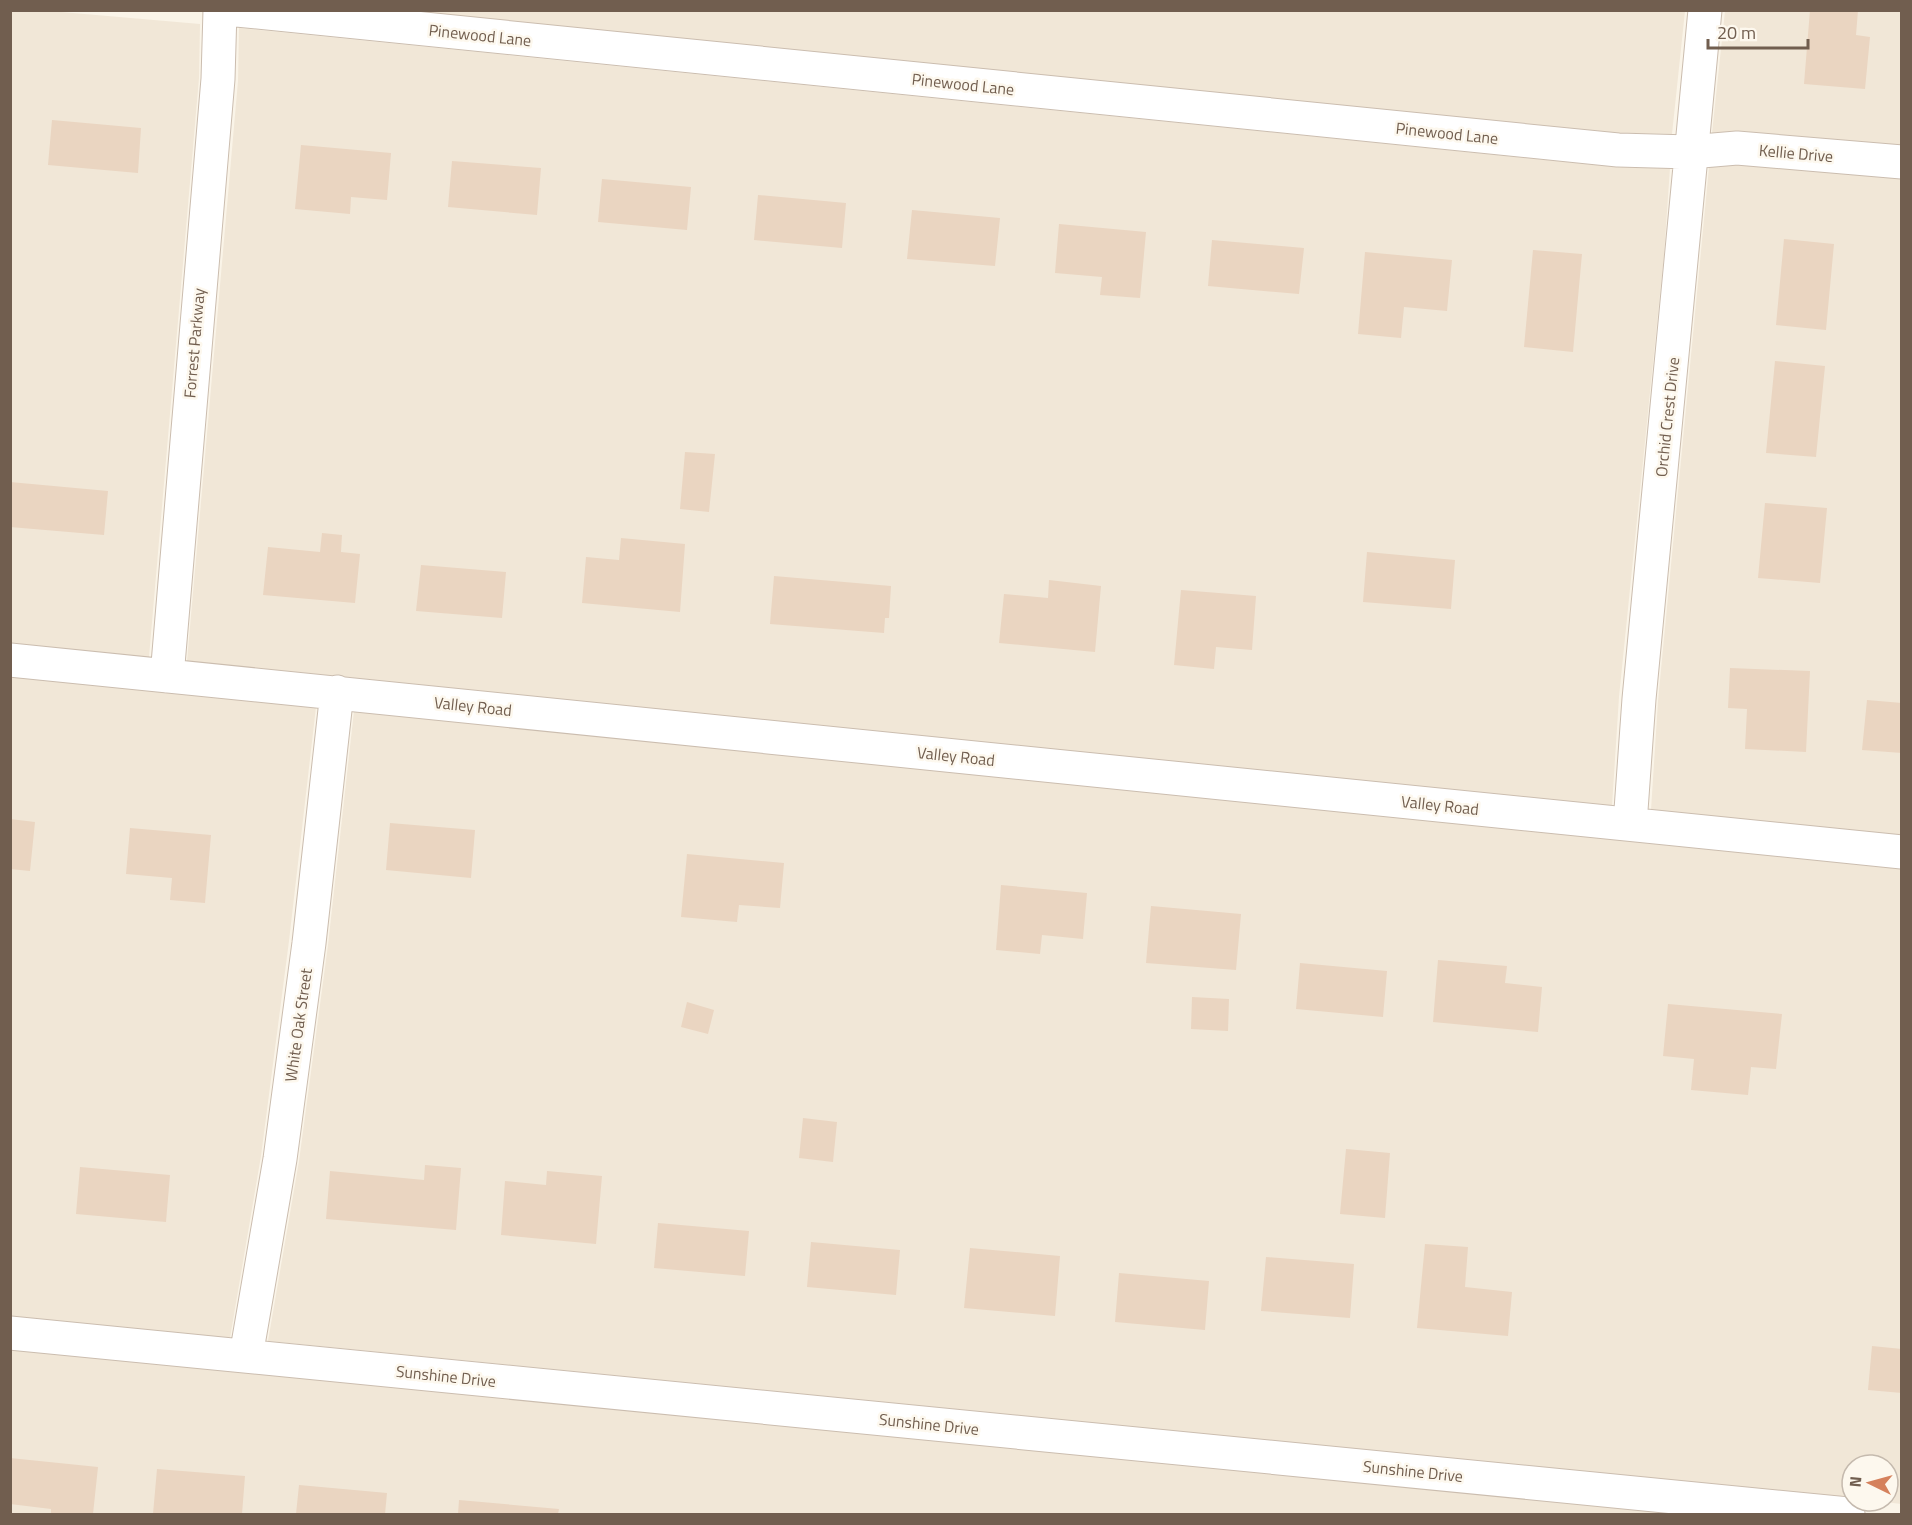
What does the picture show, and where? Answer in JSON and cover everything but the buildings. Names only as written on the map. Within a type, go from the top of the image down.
[{"type":"street","name":"Forrest Parkway","points":[[167,676],[218,79],[220,10]]},
{"type":"street","name":"Pinewood Lane","points":[[237,10],[1618,150],[1690,152]]},
{"type":"street","name":"Orchid Crest Drive","points":[[1630,824],[1639,699],[1705,10]]},
{"type":"street","name":"Kellie Drive","points":[[1690,152],[1737,148],[1902,162]]},
{"type":"street","name":"Valley Road","points":[[10,660],[1902,852]]},
{"type":"street","name":"White Oak Street","points":[[246,1356],[280,1159],[309,943],[337,693]]},
{"type":"street","name":"Sunshine Drive","points":[[10,1333],[1848,1515]]},
{"type":"shaded area","points":[[10,11],[50,11],[200,24],[199,78],[149,657],[11,643]]},
{"type":"shaded area","points":[[406,11],[1685,11],[1672,134],[1619,133]]},
{"type":"shaded area","points":[[1725,11],[1901,11],[1901,145],[1738,131],[1712,133]]},
{"type":"shaded area","points":[[239,28],[1616,167],[1670,168],[1664,255],[1619,697],[1612,806],[187,661],[238,81]]},
{"type":"shaded area","points":[[1737,165],[1901,178],[1901,836],[1651,810],[1658,701],[1709,167]]},
{"type":"shaded area","points":[[10,677],[316,707],[261,1156],[230,1338],[11,1316]]},
{"type":"shaded area","points":[[354,711],[1901,869],[1901,1504],[1900,1453],[1840,1453],[1840,1497],[268,1341],[299,1161],[328,945]]},
{"type":"shaded area","points":[[11,1349],[1678,1514],[11,1514]]}]
